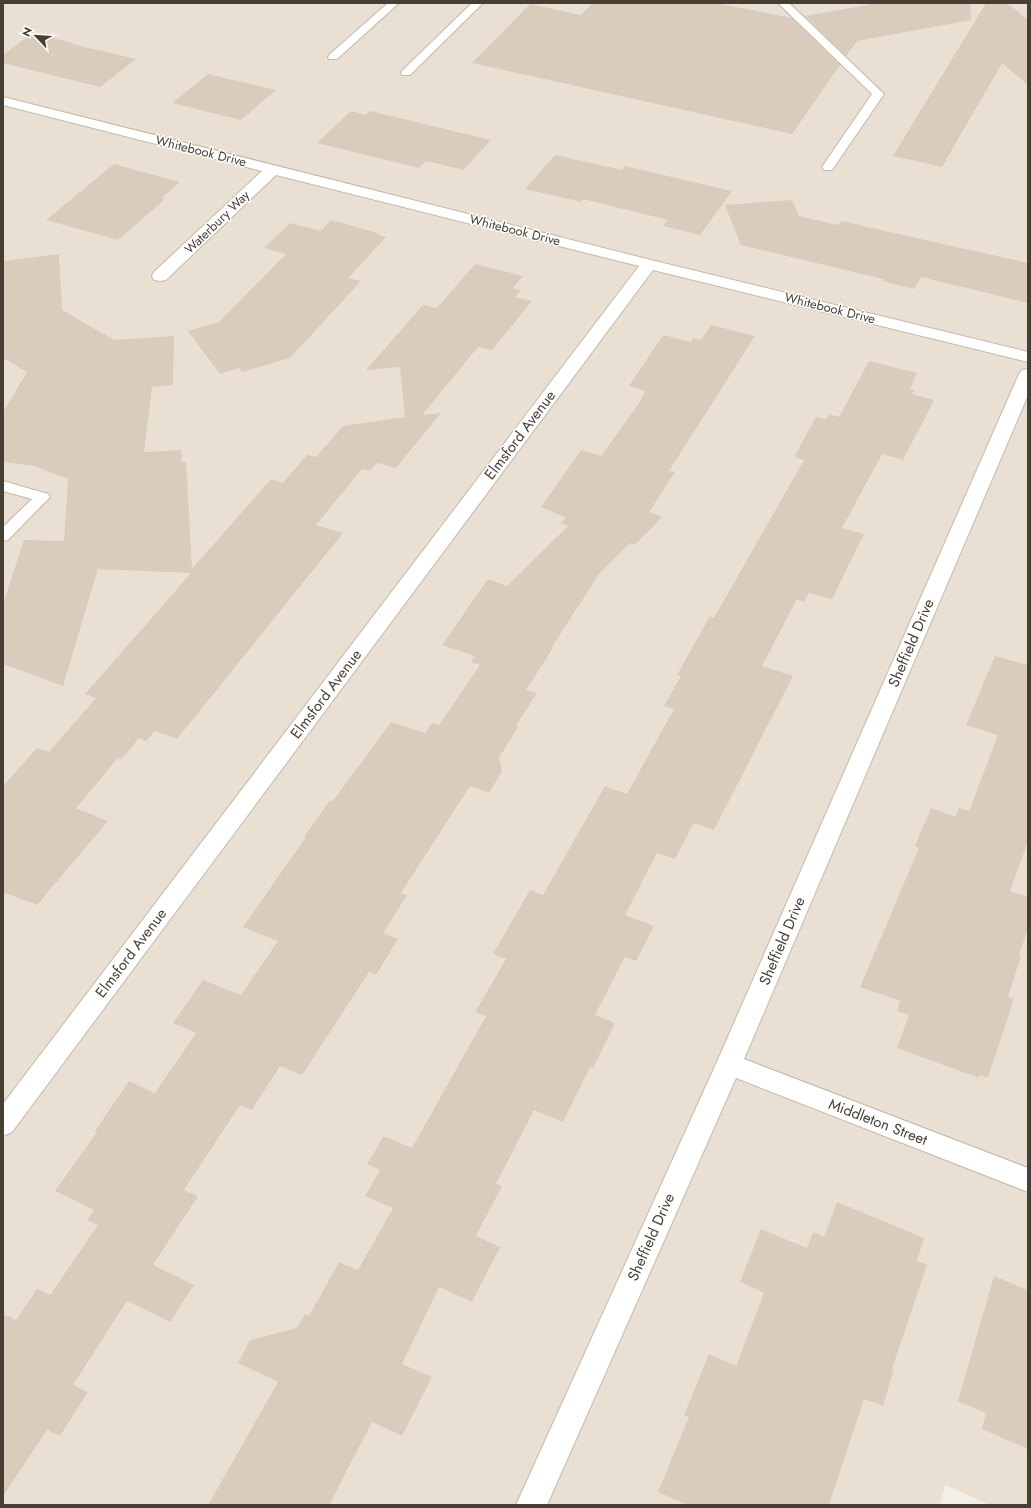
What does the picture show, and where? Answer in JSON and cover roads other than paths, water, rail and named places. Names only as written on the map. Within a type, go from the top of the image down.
[{"type":"street","name":"Whitebook Drive","points":[[3,101],[649,264],[1028,357]]},
{"type":"street","name":"Waterbury Way","points":[[160,276],[273,169]]},
{"type":"street","name":"Elmsford Avenue","points":[[3,1124],[649,264]]},
{"type":"street","name":"Sheffield Drive","points":[[531,1505],[729,1064],[1028,374]]},
{"type":"street","name":"Middleton Street","points":[[729,1064],[1028,1180]]},
{"type":"lane","points":[[333,58],[394,3]]},
{"type":"lane","points":[[406,74],[478,3]]},
{"type":"lane","points":[[783,3],[878,94],[828,167]]},
{"type":"lane","points":[[3,486],[42,497],[3,536]]}]
